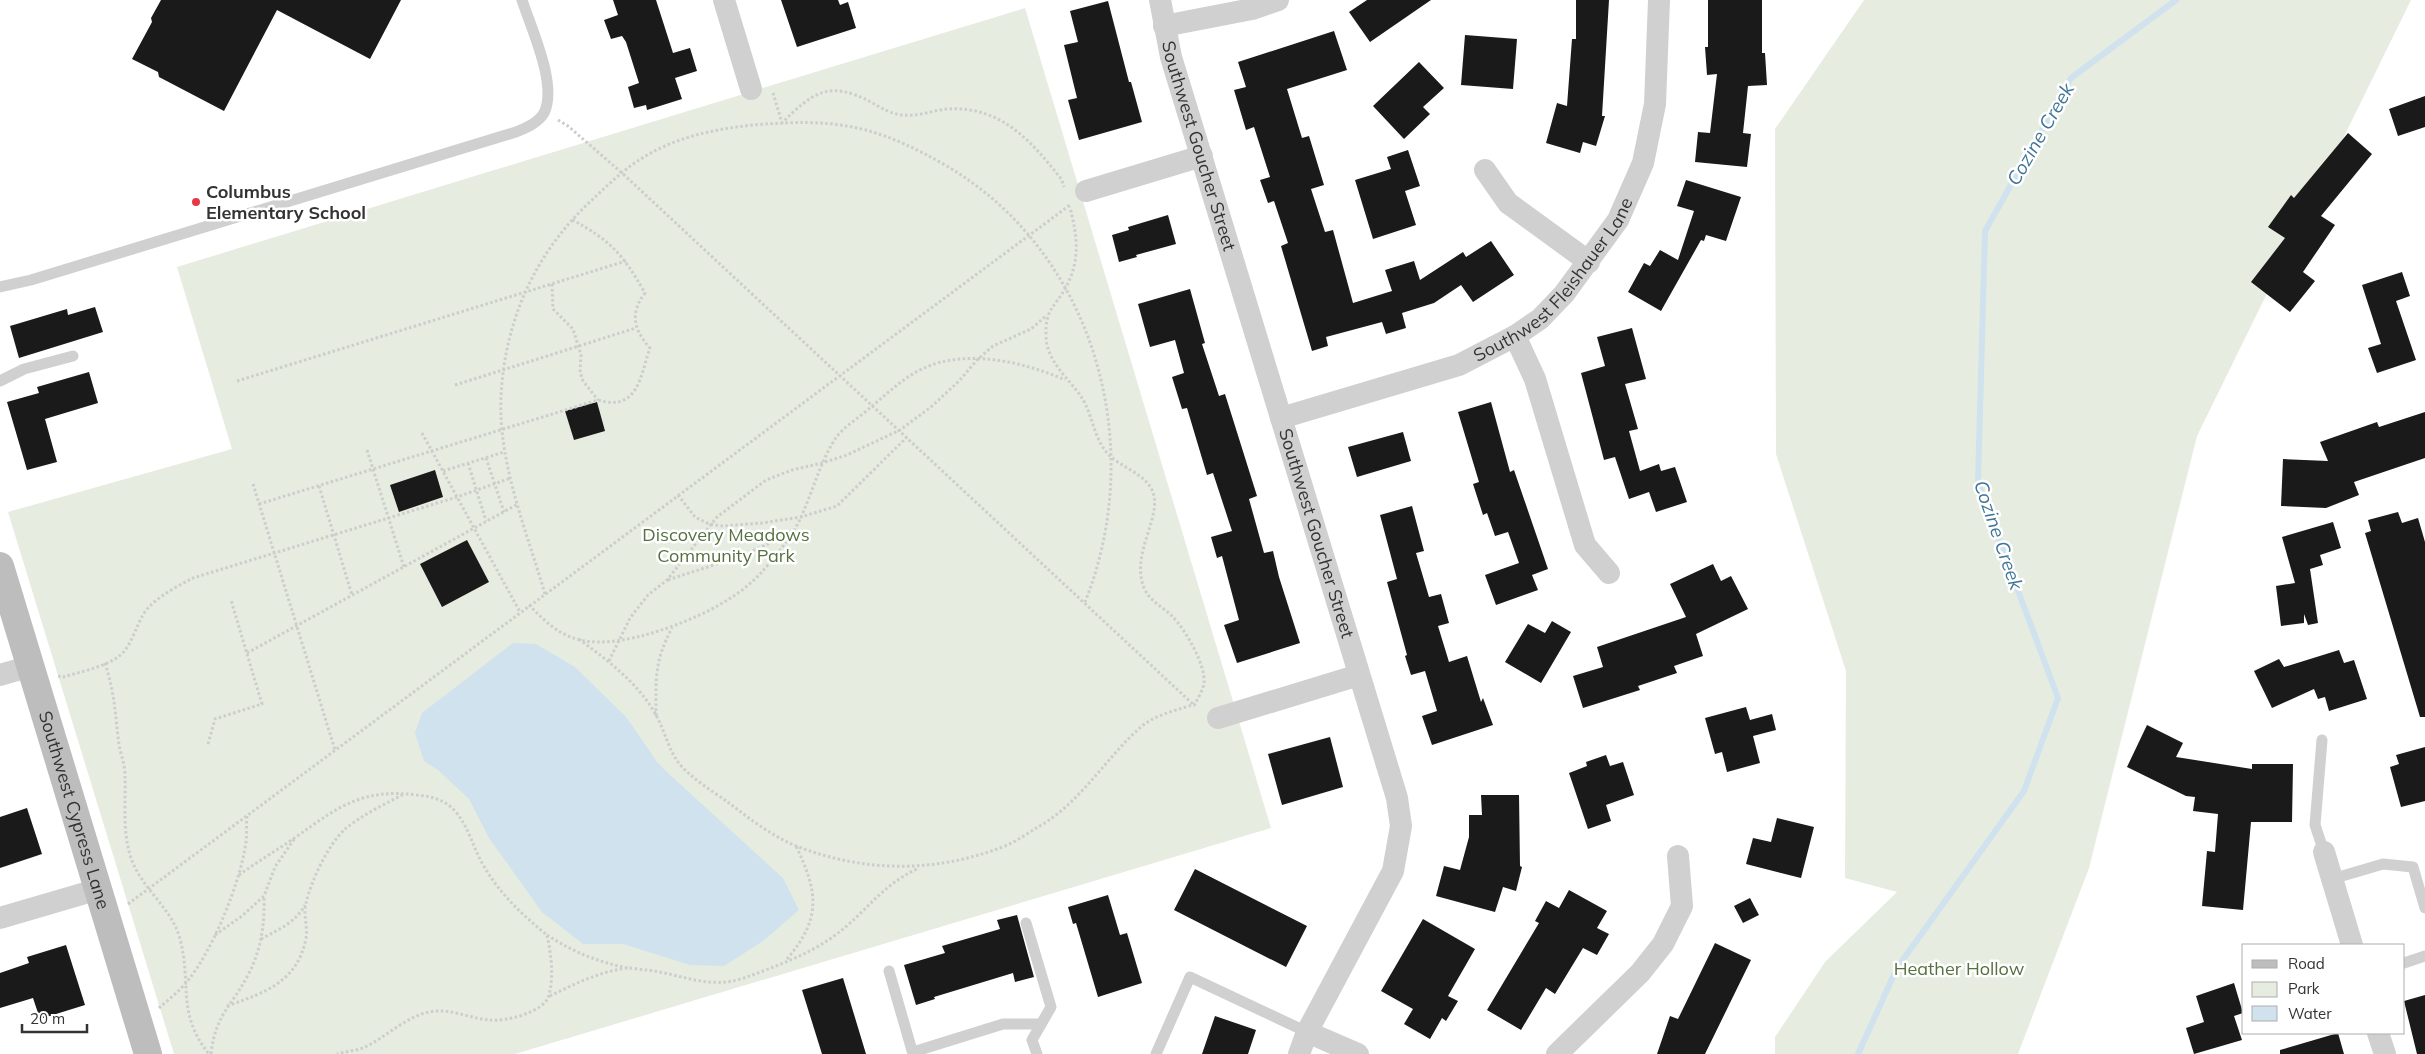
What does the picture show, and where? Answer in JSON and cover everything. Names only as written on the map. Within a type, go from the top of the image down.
[{"type":"main road","name":"Southwest Cypress Lane","points":[[0,566],[148,1054]]},
{"type":"street","points":[[724,0],[751,89]]},
{"type":"street","name":"Southwest Goucher Street","points":[[1160,0],[1171,57],[1397,798],[1401,826],[1393,871],[1307,1032],[1299,1054]]},
{"type":"street","points":[[1164,26],[1252,9],[1278,0]]},
{"type":"street","name":"Southwest Fleishauer Lane","points":[[1281,418],[1459,364],[1515,336],[1540,319],[1564,294],[1618,220],[1644,163],[1655,104],[1658,0]]},
{"type":"street","points":[[1074,198],[1202,156]]},
{"type":"street","points":[[1485,170],[1508,203],[1589,262]]},
{"type":"street","points":[[1515,336],[1535,379],[1585,545],[1609,572]]},
{"type":"street","points":[[0,676],[34,675]]},
{"type":"street","points":[[1208,716],[1359,675]]},
{"type":"street","points":[[2324,852],[2352,944]]},
{"type":"street","points":[[1557,1054],[1640,973],[1662,944],[1682,906],[1678,856]]},
{"type":"street","points":[[0,918],[102,900]]},
{"type":"street","points":[[1307,1032],[1358,1054]]},
{"type":"street","points":[[2378,1034],[2384,1054]]},
{"type":"lane","points":[[0,287],[31,280],[516,132],[532,125],[544,114],[549,95],[547,78],[522,0]]},
{"type":"lane","points":[[0,381],[24,369],[73,356]]},
{"type":"lane","points":[[2322,740],[2315,825],[2324,852]]},
{"type":"lane","points":[[2332,879],[2384,864],[2413,867],[2425,908]]},
{"type":"lane","points":[[1026,923],[1051,1007],[1032,1040],[1036,1054]]},
{"type":"lane","points":[[2405,963],[2425,956]]},
{"type":"lane","points":[[889,971],[913,1053],[1003,1024],[1041,1024]]},
{"type":"lane","points":[[1156,1054],[1190,977],[1307,1032]]},
{"type":"path","points":[[751,89],[771,88],[782,123]]},
{"type":"path","points":[[609,661],[630,618],[648,596],[667,580],[709,524],[766,480],[792,470],[822,463],[882,440],[900,430],[931,407],[993,346],[1031,329],[1047,314],[1074,271],[1078,238],[1074,198],[1029,139],[991,116],[964,110],[947,109],[922,114],[902,115],[842,90],[825,92],[806,99],[782,123]]},
{"type":"path","points":[[544,114],[568,126],[622,173],[1208,716]]},
{"type":"path","points":[[544,594],[504,452],[502,430],[503,369],[510,329],[534,272],[571,219],[622,173],[645,156],[677,142],[716,131],[756,123],[809,121],[857,126],[911,146],[966,177],[1006,209],[1028,235],[1065,288],[1086,331],[1101,379],[1109,416],[1111,457],[1109,520],[1101,558],[1084,602]]},
{"type":"path","points":[[102,900],[126,905],[1028,235],[1074,198]]},
{"type":"path","points":[[260,504],[598,400],[618,403],[627,400],[636,388],[650,348],[641,338],[636,328],[634,313],[638,302],[645,293],[626,261],[607,241],[571,219]]},
{"type":"path","points":[[237,381],[626,261]]},
{"type":"path","points":[[552,284],[553,309],[573,329],[579,346],[583,380],[598,400]]},
{"type":"path","points":[[239,875],[296,837],[323,816],[348,802],[372,796],[406,793],[433,796],[454,810],[470,833],[482,862],[505,896],[519,912],[546,935],[592,960],[660,972],[697,982],[722,984],[743,978],[785,961],[812,949],[834,936],[881,891],[901,876],[921,868],[963,860],[1006,846],[1042,825],[1069,803],[1143,726],[1159,716],[1195,704],[1204,683],[1201,664],[1173,617],[1155,603],[1145,590],[1139,568],[1142,548],[1155,505],[1151,488],[1141,477],[1111,457],[1101,446],[1080,395],[1066,380],[1049,352],[1046,339],[1047,314]]},
{"type":"path","points":[[454,385],[636,328]]},
{"type":"path","points":[[529,605],[548,623],[571,637],[579,639],[604,642],[672,627],[711,610],[759,575],[801,517],[822,463],[836,437],[902,380],[924,368],[953,361],[1006,360],[1066,380]]},
{"type":"path","points":[[422,433],[520,612]]},
{"type":"path","points":[[678,495],[691,513],[709,524],[723,526],[801,517],[836,506],[906,437]]},
{"type":"path","points":[[367,450],[404,567]]},
{"type":"path","points":[[443,472],[504,452]]},
{"type":"path","points":[[486,458],[504,512]]},
{"type":"path","points":[[468,464],[486,521]]},
{"type":"path","points":[[34,675],[63,677],[116,659],[128,646],[140,620],[149,607],[173,589],[193,578],[457,497],[511,478]]},
{"type":"path","points":[[253,484],[335,750]]},
{"type":"path","points":[[319,486],[352,595]]},
{"type":"path","points":[[247,653],[518,504]]},
{"type":"path","points":[[667,580],[732,561],[767,545],[793,530]]},
{"type":"path","points":[[208,744],[214,719],[262,704],[231,600]]},
{"type":"path","points":[[656,716],[656,676],[660,650],[672,627]]},
{"type":"path","points":[[579,639],[609,661],[636,688],[656,716],[679,763],[758,824],[796,846],[852,862],[921,868]]},
{"type":"path","points":[[105,663],[116,701],[120,746],[125,772],[126,835],[131,859],[171,919],[180,937],[188,1010],[194,1030],[210,1054]]},
{"type":"path","points":[[261,939],[291,922],[301,913],[320,864],[344,830],[371,812],[406,793]]},
{"type":"path","points":[[136,1014],[159,1008],[184,985],[200,964],[239,875],[246,842],[247,815]]},
{"type":"path","points":[[210,1054],[217,1023],[249,974],[261,939],[265,919],[264,896],[275,867],[296,837]]},
{"type":"path","points":[[785,961],[812,918],[814,901],[809,874],[796,846]]},
{"type":"path","points":[[214,935],[242,916],[264,896]]},
{"type":"path","points":[[227,1006],[274,987],[288,976],[300,956],[306,937],[306,904]]},
{"type":"path","points":[[546,935],[551,970],[549,997]]},
{"type":"path","points":[[337,1054],[364,1048],[417,1016],[437,1011],[490,1021],[522,1016],[540,1006],[549,997],[576,983],[629,968]]},
{"type":"green space","name":"Heather Hollow","points":[[1864,0],[2411,0],[2197,436],[2089,868],[2018,1054],[1775,1054],[1775,1037],[1825,962],[1897,892],[1845,878],[1846,671],[1776,454],[1775,129]]},
{"type":"green space","name":"Discovery Meadows Community Park","points":[[1025,8],[1271,828],[515,1054],[174,1054],[8,512],[232,449],[177,267]]},
{"type":"water","points":[[513,643],[536,644],[575,667],[627,718],[657,762],[783,878],[799,910],[763,941],[724,966],[690,965],[623,944],[583,944],[542,912],[489,838],[469,799],[438,770],[424,761],[415,733],[422,713]]},
{"type":"building","points":[[161,0],[401,0],[370,59],[277,10],[224,111],[159,77],[158,72],[132,59],[152,22],[151,18]]},
{"type":"building","points":[[613,0],[656,0],[673,53],[690,48],[697,71],[675,78],[682,99],[647,110],[646,105],[634,108],[628,87],[639,83],[626,42],[622,36],[611,39],[604,20],[618,15]]},
{"type":"building","points":[[781,0],[838,0],[840,5],[848,2],[856,28],[797,47]]},
{"type":"building","points":[[1367,0],[1431,0],[1370,42],[1349,12]]},
{"type":"building","points":[[1576,0],[1609,0],[1602,116],[1605,116],[1596,146],[1583,142],[1580,153],[1546,143],[1557,103],[1567,106],[1572,39],[1576,39]]},
{"type":"building","points":[[1708,0],[1762,0],[1762,53],[1765,53],[1767,85],[1748,86],[1743,133],[1751,134],[1747,167],[1695,162],[1698,132],[1710,133],[1717,74],[1707,75],[1705,47],[1708,47]]},
{"type":"building","points":[[1108,1],[1129,82],[1131,82],[1142,122],[1079,140],[1068,100],[1077,98],[1064,45],[1078,42],[1070,11]]},
{"type":"building","points":[[1334,31],[1347,70],[1287,89],[1302,138],[1309,136],[1324,185],[1311,189],[1325,232],[1333,230],[1353,303],[1392,291],[1385,270],[1414,261],[1420,280],[1463,252],[1466,257],[1491,241],[1514,275],[1473,302],[1461,285],[1434,303],[1402,313],[1406,328],[1386,334],[1382,322],[1326,337],[1328,346],[1312,351],[1281,246],[1288,243],[1274,201],[1268,203],[1260,180],[1270,177],[1254,127],[1246,130],[1234,90],[1246,87],[1238,62]]},
{"type":"building","points":[[1465,35],[1517,39],[1513,89],[1461,85]]},
{"type":"building","points":[[1419,62],[1444,88],[1423,107],[1430,114],[1404,139],[1373,106]]},
{"type":"building","points":[[2425,96],[2425,127],[2398,136],[2389,109]]},
{"type":"building","points":[[2348,133],[2372,154],[2321,216],[2335,225],[2303,272],[2315,281],[2290,312],[2251,282],[2285,238],[2268,227],[2291,195],[2294,198]]},
{"type":"building","points":[[1408,150],[1420,186],[1405,191],[1416,225],[1373,239],[1355,180],[1391,169],[1387,157]]},
{"type":"building","points":[[1686,180],[1741,197],[1726,241],[1706,235],[1704,241],[1701,240],[1661,311],[1628,292],[1644,263],[1650,266],[1660,250],[1678,260],[1694,211],[1677,206]]},
{"type":"building","points":[[1168,215],[1176,244],[1136,255],[1137,257],[1119,262],[1112,235],[1129,230],[1128,227]]},
{"type":"building","points":[[2402,272],[2410,296],[2396,301],[2416,360],[2377,373],[2368,348],[2381,344],[2362,285]]},
{"type":"building","points":[[1190,289],[1205,343],[1202,344],[1219,396],[1225,394],[1257,496],[1249,499],[1264,553],[1273,551],[1279,577],[1300,643],[1237,663],[1224,625],[1239,620],[1222,556],[1217,558],[1211,537],[1232,531],[1213,473],[1207,475],[1187,408],[1182,409],[1172,377],[1184,373],[1175,340],[1150,347],[1138,304]]},
{"type":"building","points":[[95,307],[103,332],[19,358],[10,326],[67,309],[68,315]]},
{"type":"building","points":[[1632,328],[1646,379],[1625,384],[1638,429],[1629,431],[1640,471],[1659,464],[1661,471],[1675,467],[1687,502],[1656,512],[1649,492],[1629,499],[1615,457],[1604,460],[1581,373],[1605,366],[1597,337]]},
{"type":"building","points":[[89,372],[98,403],[45,419],[57,462],[27,470],[7,402],[39,393],[37,387]]},
{"type":"building","points":[[597,402],[605,431],[574,440],[565,411]]},
{"type":"building","points":[[1491,402],[1510,472],[1514,470],[1548,569],[1532,575],[1538,590],[1496,605],[1485,575],[1519,563],[1508,532],[1495,536],[1487,513],[1483,515],[1473,484],[1479,482],[1458,412]]},
{"type":"building","points":[[2425,412],[2425,458],[2354,482],[2359,495],[2326,508],[2281,506],[2283,459],[2328,461],[2320,442],[2377,422],[2379,427]]},
{"type":"building","points":[[1403,432],[1411,461],[1357,477],[1348,447]]},
{"type":"building","points":[[435,470],[443,497],[399,512],[390,485]]},
{"type":"building","points":[[1412,506],[1424,551],[1416,553],[1429,597],[1441,594],[1449,623],[1438,626],[1449,662],[1467,656],[1481,702],[1483,698],[1493,725],[1432,745],[1422,716],[1437,711],[1425,671],[1411,675],[1405,656],[1407,655],[1387,582],[1397,579],[1380,515]]},
{"type":"building","points":[[2398,512],[2402,523],[2418,518],[2425,542],[2425,717],[2420,717],[2365,533],[2371,531],[2368,520]]},
{"type":"building","points":[[2333,522],[2341,548],[2320,555],[2323,565],[2310,569],[2318,623],[2308,625],[2304,614],[2304,623],[2281,626],[2276,586],[2295,583],[2282,537]]},
{"type":"building","points":[[467,540],[489,582],[442,607],[420,564]]},
{"type":"building","points":[[1713,564],[1721,581],[1731,576],[1748,609],[1696,634],[1703,656],[1674,666],[1677,673],[1638,686],[1640,690],[1583,708],[1573,676],[1603,667],[1597,647],[1686,617],[1670,584]]},
{"type":"building","points":[[1552,621],[1571,632],[1541,683],[1505,662],[1528,624],[1545,633]]},
{"type":"building","points":[[2339,650],[2344,663],[2354,660],[2367,699],[2329,711],[2325,697],[2318,699],[2314,689],[2272,708],[2254,671],[2279,659],[2284,667]]},
{"type":"building","points":[[1746,707],[1750,720],[1772,714],[1776,730],[1753,736],[1760,763],[1727,772],[1722,752],[1715,754],[1705,718]]},
{"type":"building","points":[[2147,725],[2183,743],[2176,757],[2252,769],[2252,764],[2293,764],[2292,822],[2251,822],[2243,910],[2202,906],[2207,851],[2215,852],[2218,814],[2193,811],[2195,797],[2186,796],[2127,767]]},
{"type":"building","points":[[1330,737],[1343,787],[1282,805],[1268,754]]},
{"type":"building","points":[[2425,747],[2425,801],[2401,807],[2390,767],[2399,764],[2396,755]]},
{"type":"building","points":[[1606,755],[1610,766],[1623,762],[1634,795],[1606,805],[1611,821],[1588,829],[1569,773],[1587,766],[1586,762]]},
{"type":"building","points":[[1481,795],[1519,795],[1520,866],[1522,867],[1516,891],[1503,887],[1495,912],[1436,896],[1444,866],[1460,870],[1469,837],[1469,815],[1482,815]]},
{"type":"building","points":[[27,808],[42,854],[0,868],[0,817]]},
{"type":"building","points":[[1777,818],[1814,827],[1801,878],[1746,864],[1753,838],[1771,842]]},
{"type":"building","points":[[1195,869],[1307,926],[1286,967],[1174,910]]},
{"type":"building","points":[[1569,890],[1607,911],[1597,928],[1609,934],[1597,955],[1583,948],[1555,994],[1546,988],[1521,1030],[1487,1010],[1539,923],[1535,921],[1546,901],[1559,908]]},
{"type":"building","points":[[1108,895],[1120,935],[1127,933],[1142,983],[1098,997],[1076,923],[1073,924],[1068,907]]},
{"type":"building","points":[[1750,898],[1759,915],[1743,923],[1734,906]]},
{"type":"building","points":[[1017,915],[1034,977],[1015,982],[1013,973],[934,997],[935,999],[916,1005],[904,965],[945,953],[942,946],[1000,929],[997,920]]},
{"type":"building","points":[[1423,919],[1475,949],[1448,996],[1458,1001],[1446,1021],[1442,1018],[1430,1039],[1404,1024],[1413,1009],[1381,991]]},
{"type":"building","points":[[1715,943],[1751,960],[1705,1054],[1657,1054],[1670,1016],[1678,1019]]},
{"type":"building","points":[[66,945],[85,1005],[40,1019],[33,998],[0,1008],[0,973],[29,963],[27,957]]},
{"type":"building","points":[[843,978],[866,1054],[822,1054],[802,990]]},
{"type":"building","points":[[2234,983],[2242,1013],[2234,1016],[2242,1040],[2194,1054],[2186,1028],[2204,1022],[2196,996]]},
{"type":"building","points":[[2425,995],[2425,1054],[2417,1054],[2405,1001]]},
{"type":"building","points":[[1215,1016],[1256,1030],[1248,1054],[1202,1054]]},
{"type":"building","points":[[2338,1034],[2344,1054],[2280,1054],[2280,1050]]},
{"type":"waterway","name":"Cozine Creek","points":[[1858,1054],[1897,968],[2024,791],[2058,698],[1978,483],[1985,231],[2071,78],[2176,0]]},
{"type":"place","name":"Columbus Elementary School","points":[[196,202]]}]
